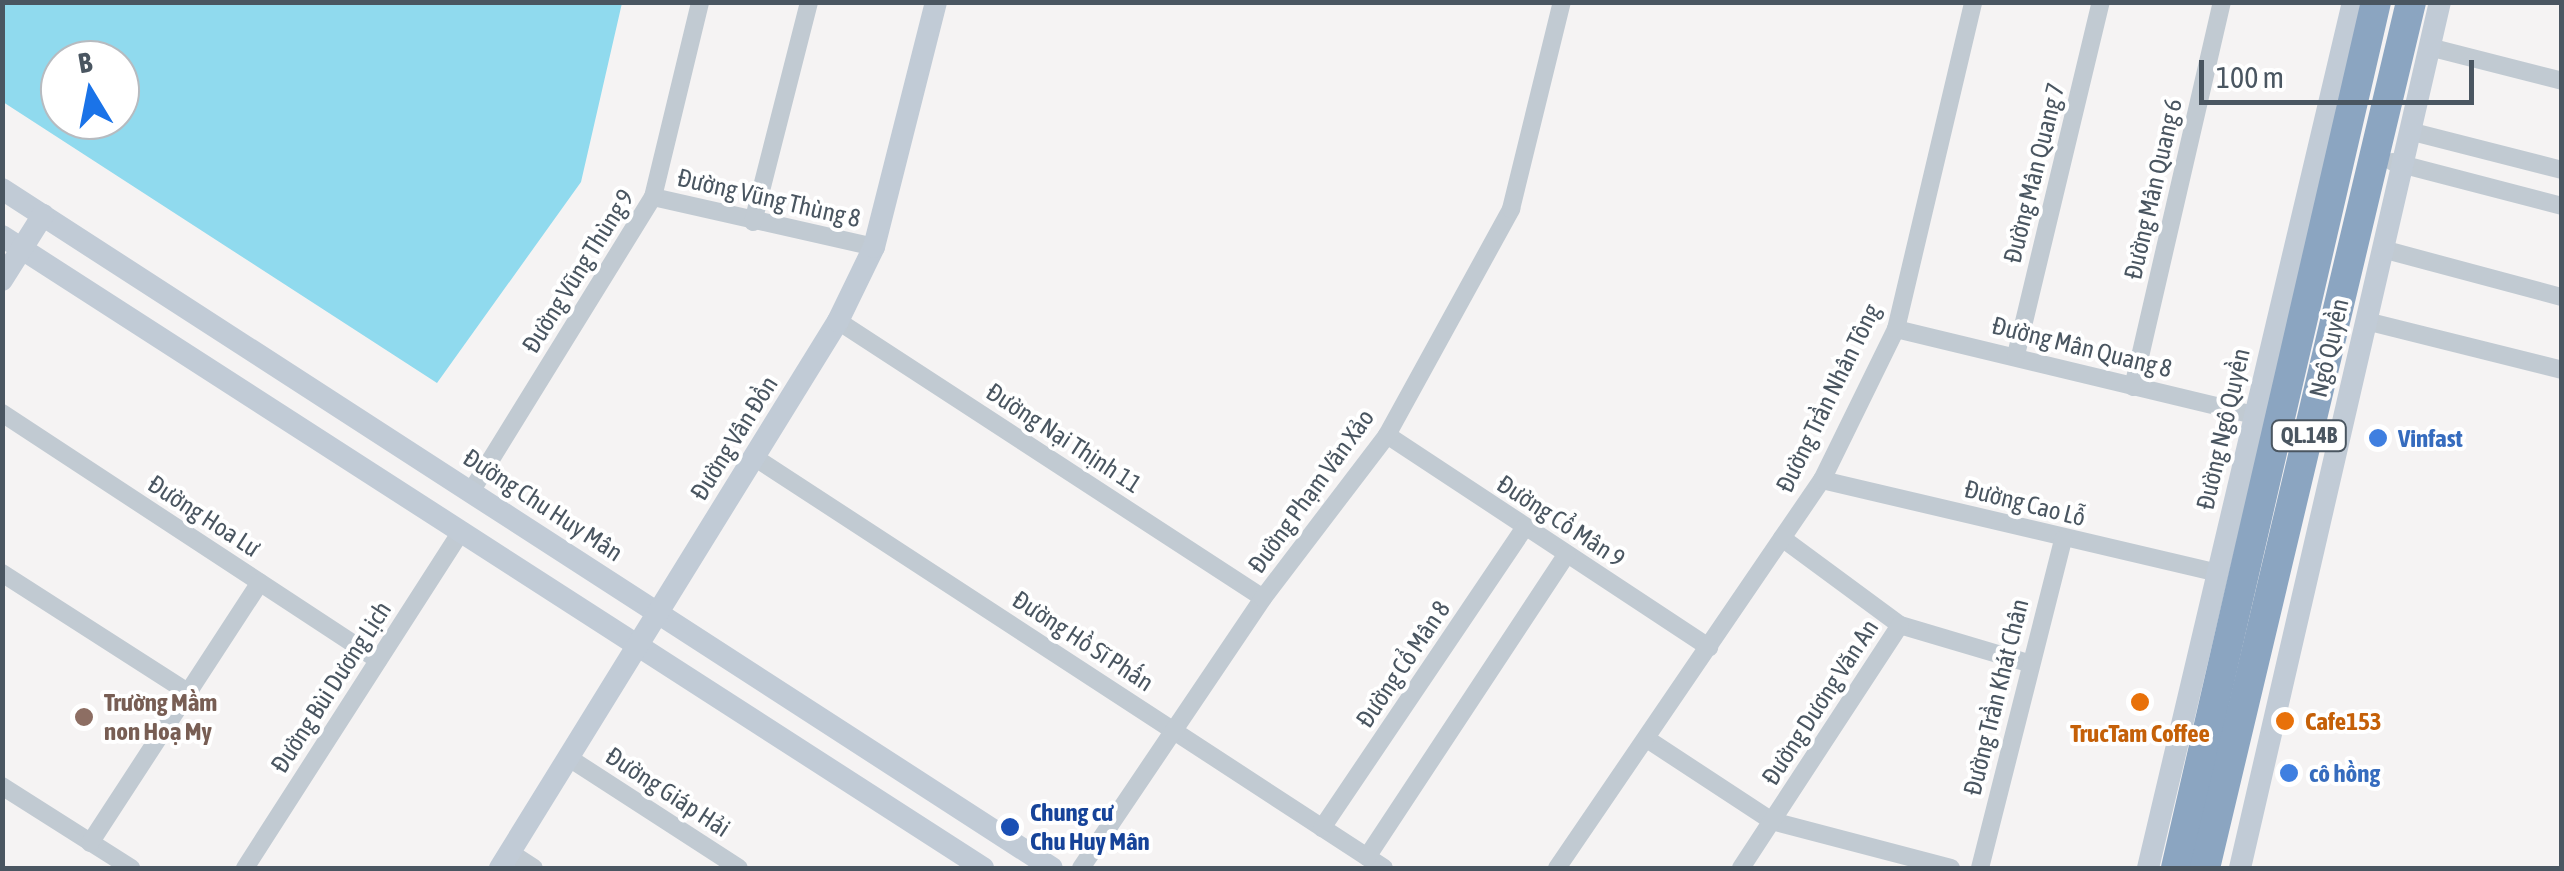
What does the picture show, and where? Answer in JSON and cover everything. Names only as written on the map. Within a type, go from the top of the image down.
[{"type":"highway","name":"Ngô Quyền","points":[[2176,868],[2376,2]]},
{"type":"highway","name":"Ngô Quyền","points":[[2206,868],[2411,2]]},
{"type":"street","name":"Đường Vũng Thùng 9","points":[[472,490],[653,197],[700,2]]},
{"type":"street","points":[[753,222],[810,2]]},
{"type":"street","name":"Đường Vân Đồn","points":[[505,861],[838,321],[874,248],[936,2]]},
{"type":"street","name":"Đường Phạm Văn Xảo","points":[[1081,868],[1264,598],[1387,435],[1511,209],[1562,2]]},
{"type":"street","name":"Đường Trần Nhân Tông","points":[[1557,868],[1822,480],[1896,329],[1973,2]]},
{"type":"street","name":"Đường Mân Quang 7","points":[[2016,355],[2101,2]]},
{"type":"street","name":"Đường Mân Quang 6","points":[[2133,386],[2222,2]]},
{"type":"street","name":"Đường Ngô Quyền","points":[[2148,868],[2353,2]]},
{"type":"street","points":[[2240,868],[2370,322],[2440,2]]},
{"type":"street","points":[[2433,48],[2562,81]]},
{"type":"street","points":[[2413,132],[2562,170]]},
{"type":"street","points":[[2504,191],[2516,156]]},
{"type":"street","points":[[2375,158],[2562,206]]},
{"type":"street","name":"Đường Chu Huy Mân","points":[[5,195],[43,214],[1052,868]]},
{"type":"street","name":"Đường Vũng Thùng 8","points":[[653,197],[874,248]]},
{"type":"street","points":[[2,280],[12,243],[43,214]]},
{"type":"street","points":[[12,243],[983,868]]},
{"type":"street","points":[[2386,250],[2562,297]]},
{"type":"street","name":"Đường Nại Thịnh 11","points":[[838,321],[1264,598]]},
{"type":"street","points":[[2370,322],[2562,370]]},
{"type":"street","name":"Đường Mân Quang 8","points":[[1896,329],[2255,415]]},
{"type":"street","name":"Đường Hoa Lư","points":[[2,413],[378,660]]},
{"type":"street","name":"Đường Cổ Mân 9","points":[[1387,435],[1708,647]]},
{"type":"street","name":"Đường Hồ Sĩ Phấn","points":[[754,457],[1384,868]]},
{"type":"street","name":"Đường Cao Lỗ","points":[[1822,480],[2217,574]]},
{"type":"street","name":"Đường Cổ Mân 8","points":[[1322,828],[1525,527]]},
{"type":"street","name":"Đường Bùi Dương Lịch","points":[[245,868],[460,533]]},
{"type":"street","points":[[1782,538],[1900,625]]},
{"type":"street","name":"Đường Trần Khát Chân","points":[[1980,868],[2028,663],[2063,538]]},
{"type":"street","points":[[1367,857],[1567,554]]},
{"type":"street","points":[[2,573],[189,693]]},
{"type":"street","points":[[90,843],[260,582]]},
{"type":"street","name":"Đường Dương Văn An","points":[[1741,868],[1900,625],[2028,663]]},
{"type":"street","points":[[1647,738],[1772,821],[1951,868]]},
{"type":"street","name":"Đường Giáp Hải","points":[[569,758],[739,868]]},
{"type":"street","points":[[2,786],[131,868]]},
{"type":"street","points":[[505,861],[534,868]]},
{"type":"water","points":[[3,2],[622,3],[581,182],[437,383],[62,140],[140,140],[140,40],[40,40],[40,126],[3,102]]},
{"type":"place","name":"Vinfast","points":[[2378,438]]},
{"type":"place","name":"TrucTam Coffee","points":[[2140,702]]},
{"type":"place","name":"Trường Mầm non Hoạ My","points":[[84,717]]},
{"type":"place","name":"Cafe153","points":[[2285,721]]},
{"type":"place","name":"cô hồng","points":[[2289,773]]},
{"type":"place","name":"Chung cư Chu Huy Mân","points":[[1010,827]]}]
